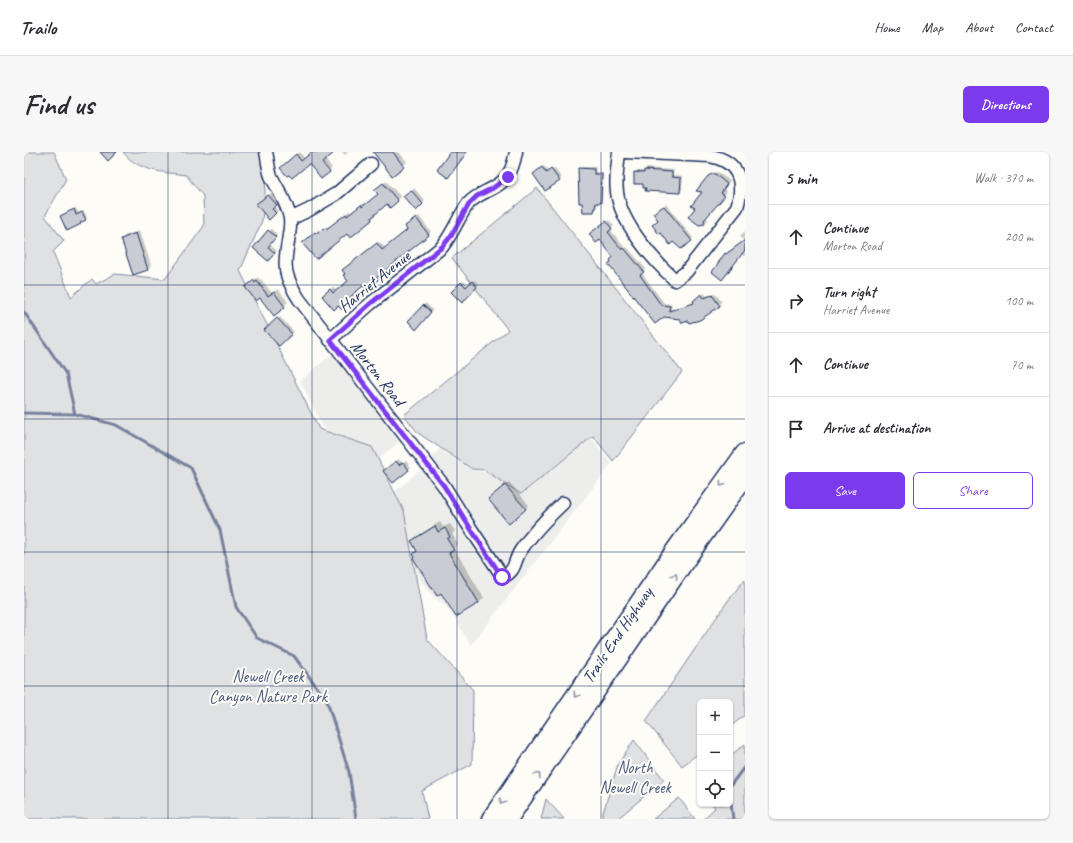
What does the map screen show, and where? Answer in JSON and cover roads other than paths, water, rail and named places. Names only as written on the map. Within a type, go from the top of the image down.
[{"type":"highway","name":"Trails End Highway","points":[[491,819],[674,552],[745,453]]},
{"type":"highway","name":"Trails End Highway","points":[[508,819],[745,476]]},
{"type":"street","name":"Morton Road","points":[[266,152],[270,172],[287,206],[290,219],[286,277],[299,299],[444,486],[502,577],[510,573],[516,564],[520,551],[544,521],[563,503]]},
{"type":"street","name":"Harriet Avenue","points":[[330,340],[370,304],[439,250],[451,236],[469,204],[477,196],[493,188],[508,177],[512,169],[516,152]]},
{"type":"street","points":[[618,152],[616,190],[622,214],[629,226],[660,267],[675,280],[686,272],[737,207],[742,198],[744,189],[742,178],[729,162],[721,158],[710,156],[625,152]]},
{"type":"street","points":[[290,219],[310,210],[336,194],[371,164]]},
{"type":"waterway","points":[[24,312],[66,374],[75,414]]},
{"type":"waterway","points":[[24,413],[75,414],[116,425],[191,468],[220,530],[236,607],[257,638],[294,656],[327,701],[349,772],[356,819]]},
{"type":"waterway","points":[[733,782],[745,766]]},
{"type":"waterway","points":[[732,807],[733,819]]},
{"type":"park label","name":"Newell Creek Canyon Nature Park","points":[[268,686]]},
{"type":"park label","name":"North Newell Creek","points":[[635,777]]}]
